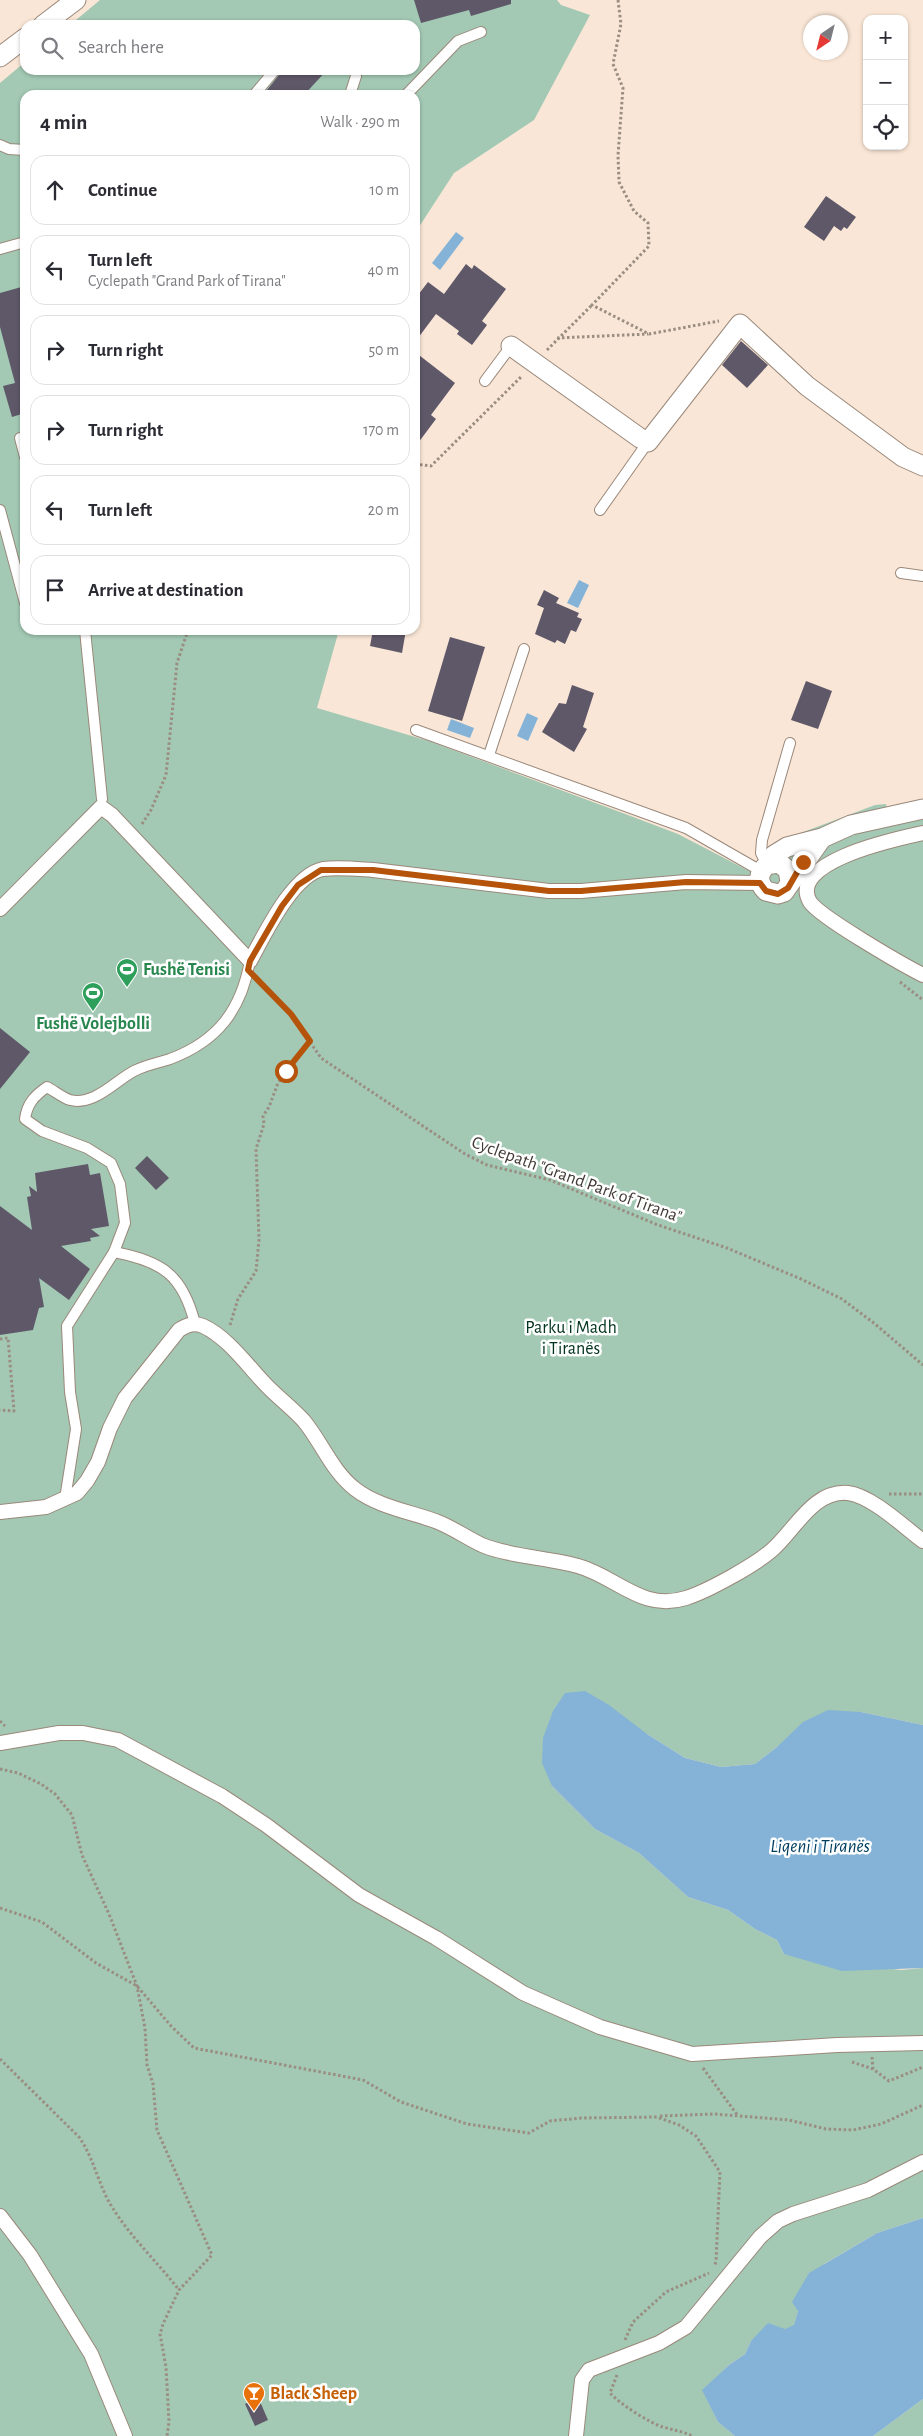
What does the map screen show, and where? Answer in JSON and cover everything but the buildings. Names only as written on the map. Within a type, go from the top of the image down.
[{"type":"street","points":[[50,20],[76,0]]},
{"type":"street","points":[[0,57],[20,42]]},
{"type":"street","points":[[511,346],[648,442],[740,324],[814,392],[903,457],[923,466]]},
{"type":"street","points":[[0,909],[101,803],[249,965],[282,906],[298,885],[321,870],[373,870],[549,891],[581,891],[686,882],[764,871],[779,863],[784,865],[791,876],[788,888],[778,894],[766,891],[764,871],[774,855],[787,847],[822,838],[851,825],[923,809]]},
{"type":"street","points":[[923,833],[844,855],[815,876],[809,884],[808,893],[810,902],[830,918],[874,947],[923,975]]},
{"type":"street","points":[[790,882],[822,838]]},
{"type":"street","points":[[0,1512],[46,1506],[77,1493],[87,1481],[98,1462],[110,1428],[125,1398],[178,1330],[195,1324],[204,1327],[232,1349],[305,1422],[337,1470],[357,1490],[382,1502],[440,1523],[485,1546],[580,1566],[604,1576],[636,1595],[653,1601],[686,1598],[751,1565],[772,1550],[813,1505],[830,1495],[848,1493],[866,1499],[923,1541]]},
{"type":"street","points":[[0,1743],[59,1733],[83,1733],[118,1740],[222,1796],[266,1825],[359,1896],[436,1938],[523,1993],[600,2027],[692,2054],[837,2045],[923,2043]]},
{"type":"street","points":[[576,2436],[582,2380],[589,2370],[659,2343],[686,2327],[760,2237],[778,2221],[793,2214],[868,2190],[923,2162]]},
{"type":"street","points":[[0,2216],[30,2255],[91,2354],[126,2436]]},
{"type":"lane","points":[[411,90],[458,41],[481,32]]},
{"type":"lane","points":[[258,90],[271,75]]},
{"type":"lane","points":[[352,90],[356,75]]},
{"type":"lane","points":[[0,144],[9,148],[20,149]]},
{"type":"lane","points":[[0,249],[20,243]]},
{"type":"lane","points":[[486,381],[511,346]]},
{"type":"lane","points":[[600,510],[648,442]]},
{"type":"lane","points":[[0,510],[20,584]]},
{"type":"lane","points":[[901,573],[923,576]]},
{"type":"lane","points":[[84,635],[101,803]]},
{"type":"lane","points":[[489,755],[524,649]]},
{"type":"lane","points":[[416,730],[686,828],[764,871]]},
{"type":"lane","points":[[764,871],[761,853],[762,840],[790,743]]},
{"type":"lane","points":[[65,1499],[76,1429],[70,1392],[67,1326],[114,1252],[126,1223],[120,1184],[111,1163],[87,1148],[34,1126],[25,1119],[26,1108],[35,1096],[47,1087],[68,1100],[81,1101],[100,1094],[135,1071],[170,1059],[200,1044],[228,1020],[239,1001],[249,965]]},
{"type":"lane","points":[[114,1252],[148,1261],[173,1275],[189,1305],[195,1324]]},
{"type":"path","points":[[420,465],[431,466],[649,246],[648,223],[634,211],[619,182],[618,155],[623,88],[613,64],[621,24],[618,0]]},
{"type":"path","points":[[592,304],[649,334]]},
{"type":"path","points":[[557,338],[649,334],[727,319],[740,324]]},
{"type":"path","points":[[133,838],[151,810],[166,775],[177,664],[186,635]]},
{"type":"path","name":"Cyclepath \"Grand Park of Tirana\"","points":[[249,965],[291,1014],[321,1058],[475,1160],[550,1180],[658,1225],[727,1248],[801,1279],[842,1299],[923,1365]]},
{"type":"path","points":[[898,980],[923,1000]]},
{"type":"path","points":[[232,1349],[228,1332],[236,1304],[256,1271],[258,1240],[256,1149],[264,1124],[263,1116],[269,1107],[278,1083],[310,1041]]},
{"type":"path","points":[[0,1339],[8,1338],[14,1411],[0,1410]]},
{"type":"path","points":[[866,1499],[880,1494],[923,1494]]},
{"type":"path","points":[[0,1769],[41,1784],[66,1806],[75,1825],[82,1855],[109,1914],[137,1986],[145,2028],[147,2065],[153,2084],[156,2130],[212,2255],[179,2290],[160,2334],[166,2367],[169,2422],[167,2436]]},
{"type":"path","points":[[0,1908],[42,1922],[96,1962],[137,1986],[171,2026],[194,2048],[363,2080],[401,2102],[467,2124],[529,2133],[550,2121],[581,2118],[714,2114],[789,2120],[826,2129],[853,2130],[881,2124],[923,2105]]},
{"type":"path","points":[[692,2054],[738,2116]]},
{"type":"path","points":[[0,2059],[79,2137],[87,2148],[108,2200],[179,2290]]},
{"type":"path","points":[[851,2062],[873,2069],[889,2081],[923,2068]]},
{"type":"path","points":[[704,2068],[710,2067]]},
{"type":"path","points":[[657,2116],[679,2125],[696,2136],[720,2172],[716,2262],[709,2273],[666,2292],[633,2322],[617,2360],[618,2376],[610,2393],[616,2400],[653,2423],[692,2436]]},
{"type":"path","points":[[679,2436],[684,2432]]},
{"type":"green space","name":"Parku i Madh i Tiranës","points":[[100,0],[557,0],[561,5],[590,15],[534,120],[454,173],[420,225],[420,90],[20,90],[20,635],[338,635],[317,708],[429,741],[628,815],[678,834],[751,872],[769,848],[790,837],[875,805],[886,804],[891,823],[923,816],[923,1725],[861,1712],[777,1747],[755,1764],[721,1767],[685,1758],[647,1734],[552,1786],[595,1829],[639,1853],[688,1897],[728,1910],[755,1929],[777,1940],[784,1954],[901,1970],[923,1968],[923,2218],[877,2233],[824,2264],[798,2311],[794,2326],[751,2341],[745,2354],[729,2365],[703,2390],[718,2422],[735,2436],[0,2436],[0,83],[20,66],[20,75],[420,75],[420,20],[76,20]]},
{"type":"green space","points":[[923,2399],[923,2436],[873,2436]]},
{"type":"water","points":[[456,232],[464,238],[440,270],[432,263]]},
{"type":"water","points":[[579,580],[589,585],[578,608],[567,603]]},
{"type":"water","points":[[527,713],[538,718],[528,741],[517,736]]},
{"type":"water","points":[[451,719],[474,728],[470,738],[447,730]]},
{"type":"water","name":"Liqeni i Tiranës","points":[[585,1691],[609,1705],[647,1734],[685,1758],[721,1767],[755,1764],[777,1747],[803,1722],[828,1710],[861,1712],[923,1725],[923,1968],[842,1971],[784,1954],[777,1940],[755,1929],[728,1910],[688,1897],[639,1853],[595,1829],[552,1786],[542,1763],[543,1738],[553,1711],[565,1693]]},
{"type":"water","points":[[923,2218],[923,2399],[873,2436],[735,2436],[718,2422],[702,2390],[729,2365],[745,2354],[751,2341],[768,2323],[785,2329],[794,2325],[798,2311],[792,2302],[809,2273],[877,2233]]},
{"type":"place","name":"Fushë Tenisi","points":[[127,988]]},
{"type":"place","name":"Fushë Volejbolli","points":[[93,1012]]},
{"type":"place","name":"Black Sheep","points":[[254,2412]]},
{"type":"route","points":[[286,1071],[310,1041],[291,1014],[248,970],[250,961],[282,906],[298,885],[321,870],[345,868],[373,870],[549,891],[581,891],[686,882],[760,883],[766,891],[778,894],[788,888],[803,862]]}]
